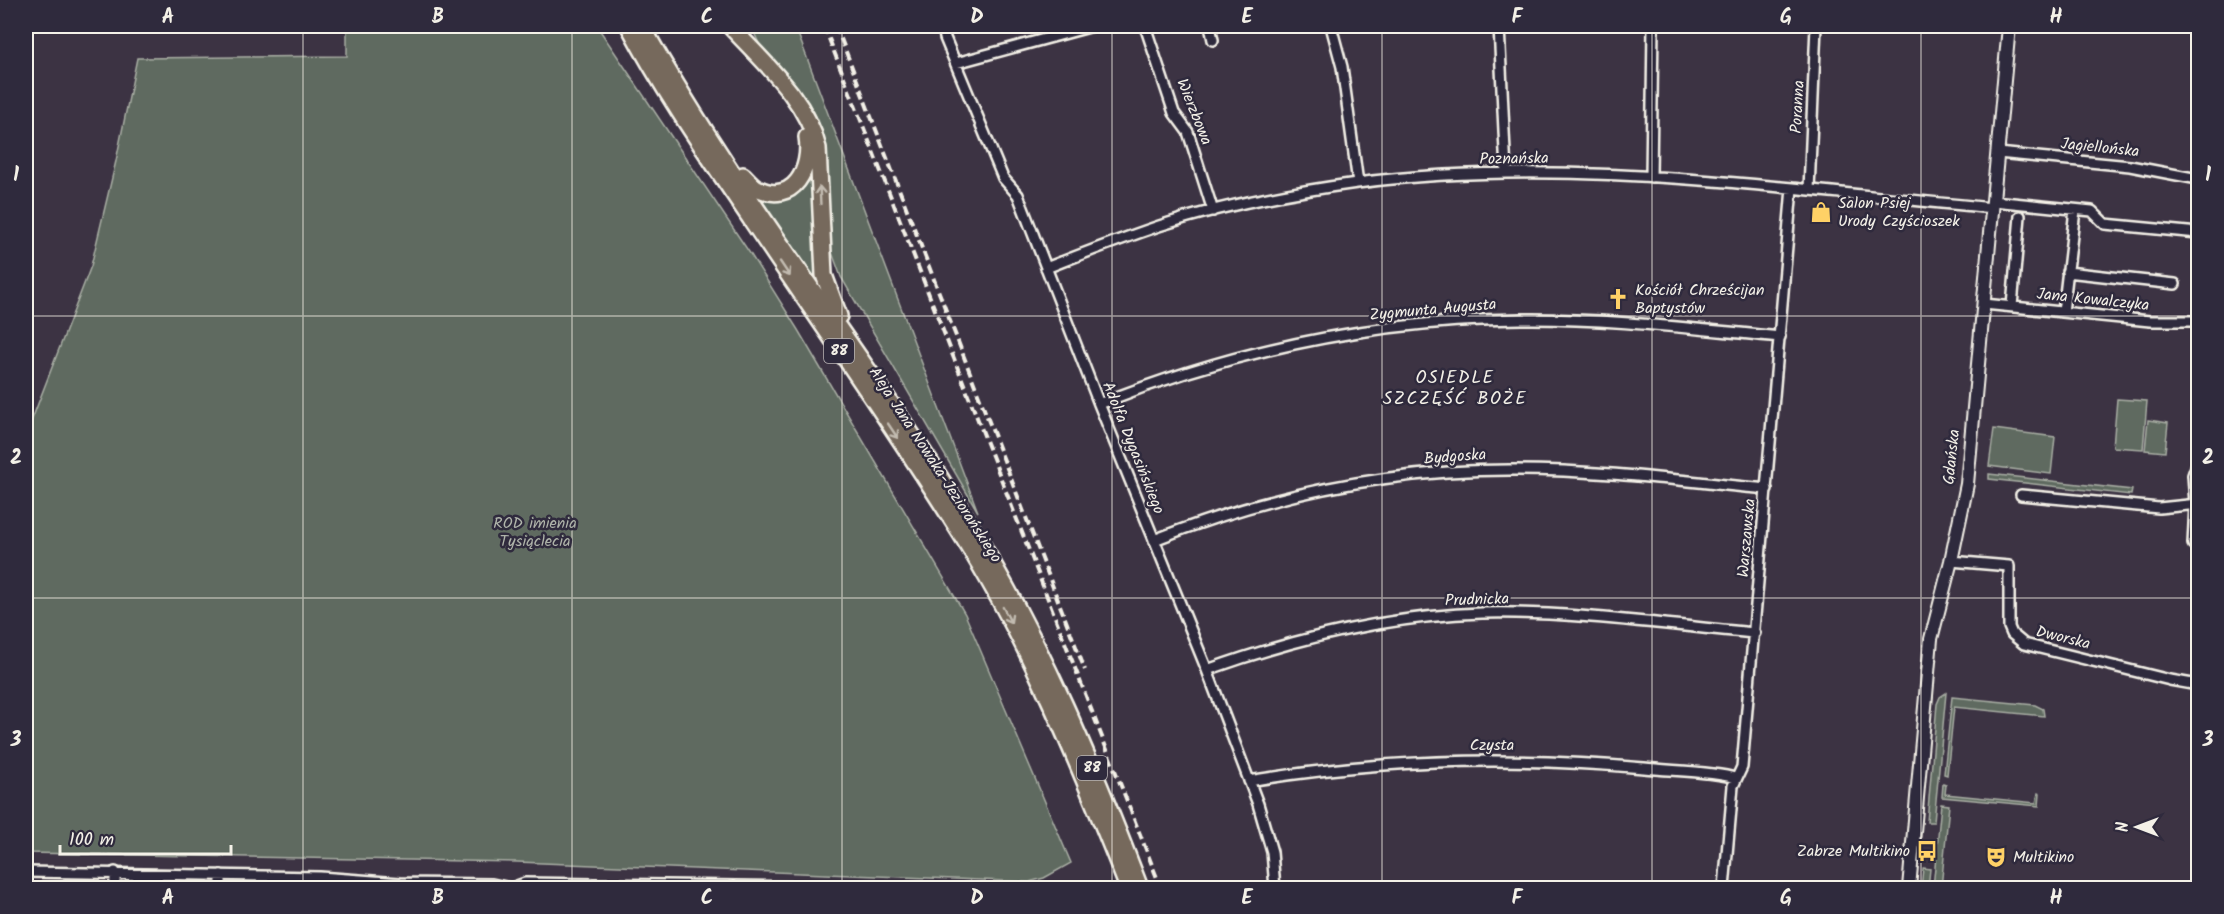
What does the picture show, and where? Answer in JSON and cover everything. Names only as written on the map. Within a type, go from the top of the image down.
[{"type":"main road","name":"Aleja Jana Nowaka-Jeziorańskiego","points":[[629,26],[700,144],[931,487],[992,586],[1042,681],[1128,888]]},
{"type":"main road","name":"Aleja Jana Nowaka-Jeziorańskiego","points":[[642,26],[710,138],[972,528],[1031,634],[1078,734],[1140,888]]},
{"type":"main road","points":[[710,138],[756,188],[773,192],[786,190],[799,181],[806,169],[809,149],[806,132],[797,113],[723,26]]},
{"type":"main road","points":[[730,26],[795,98],[803,108],[813,129],[818,148],[824,275],[832,301],[855,352]]},
{"type":"street","name":"Adolfa Dygasińskiego","points":[[943,26],[945,38],[1004,178],[1018,195],[1099,404],[1207,670],[1270,841],[1275,888]]},
{"type":"street","points":[[956,63],[1093,26]]},
{"type":"street","name":"Wierzbowa","points":[[1145,26],[1174,113],[1188,132],[1212,211]]},
{"type":"street","points":[[1210,26],[1214,40]]},
{"type":"street","points":[[1331,26],[1342,67],[1358,183]]},
{"type":"street","points":[[1499,26],[1506,173]]},
{"type":"street","points":[[1651,177],[1653,26]]},
{"type":"street","name":"Poranna","points":[[1809,190],[1816,26]]},
{"type":"street","name":"Gdańska","points":[[1910,888],[1931,639],[1952,561],[1967,482],[2009,26]]},
{"type":"street","name":"Jagiellońska","points":[[1998,153],[2130,166],[2199,179]]},
{"type":"street","name":"Poznańska","points":[[1046,268],[1161,226],[1212,211],[1358,183],[1506,173],[1651,177],[2092,211],[2106,224],[2199,233]]},
{"type":"street","name":"Warszawska","points":[[1724,888],[1735,778],[1742,766],[1755,633],[1792,188]]},
{"type":"street","points":[[2063,312],[2075,210]]},
{"type":"street","points":[[2012,306],[2020,216]]},
{"type":"street","points":[[2067,272],[2175,284]]},
{"type":"street","name":"Jana Kowalczyka","points":[[1984,304],[2150,321],[2199,321]]},
{"type":"street","name":"Zygmunta Augusta","points":[[1099,404],[1172,377],[1249,354],[1351,332],[1418,324],[1522,319],[1564,320],[1617,322],[1780,337]]},
{"type":"street","points":[[2193,544],[2197,504],[2193,475],[2199,461]]},
{"type":"street","name":"Bydgoska","points":[[1154,540],[1223,514],[1289,496],[1366,481],[1447,472],[1547,470],[1767,489]]},
{"type":"street","points":[[2021,495],[2159,508],[2197,504]]},
{"type":"street","name":"Dworska","points":[[1952,561],[2009,566],[2009,627],[2012,634],[2024,644],[2199,685]]},
{"type":"street","name":"Prudnicka","points":[[1207,670],[1276,647],[1342,629],[1445,615],[1529,614],[1755,633]]},
{"type":"street","name":"Czysta","points":[[1249,782],[1329,770],[1462,760],[1597,764],[1735,778]]},
{"type":"street","points":[[26,872],[321,877],[400,883],[492,884],[511,888],[525,883],[867,888]]},
{"type":"street","points":[[115,888],[116,872]]},
{"type":"street","points":[[221,875],[221,888]]},
{"type":"green space","name":"ROD imienia Tysiąclecia","points":[[347,26],[597,26],[751,255],[798,330],[965,614],[1071,863],[1044,878],[1029,882],[517,862],[26,853],[26,435],[91,266],[137,58],[347,56]]},
{"type":"green space","points":[[751,26],[795,26],[978,512],[841,277],[829,244],[821,129],[814,112],[763,52]]},
{"type":"green space","points":[[812,170],[822,289],[821,290],[757,196]]},
{"type":"green space","points":[[2117,399],[2147,401],[2143,449],[2113,447]]},
{"type":"green space","points":[[2148,420],[2168,423],[2165,452],[2145,450]]},
{"type":"green space","points":[[1994,429],[2055,437],[2051,474],[1989,466]]},
{"type":"green space","points":[[1989,474],[2132,490],[2131,495],[1989,479]]},
{"type":"green space","points":[[1946,693],[1934,822],[1927,822],[1937,704],[1940,697]]},
{"type":"green space","points":[[1952,697],[2035,705],[2043,709],[2044,716],[1954,707],[1947,775],[1944,774]]},
{"type":"green space","points":[[1943,784],[1946,785],[1945,794],[2036,803],[2038,793],[2040,794],[2039,806],[1942,797]]},
{"type":"green space","points":[[1941,804],[1949,805],[1941,888],[1933,888]]},
{"type":"green space","points":[[1923,868],[1930,869],[1928,888],[1921,888]]},
{"type":"green space","points":[[242,885],[308,886],[340,888],[234,888]]},
{"type":"railway","points":[[824,26],[1161,888]]},
{"type":"railway","points":[[836,26],[1085,670]]},
{"type":"place","name":"Salon Psiej Urody Czyścioszek","points":[[1821,212]]},
{"type":"place","name":"Kościół Chrześcijan Baptystów","points":[[1618,299]]},
{"type":"place","name":"Zabrze Multikino","points":[[1927,851]]},
{"type":"place","name":"Multikino","points":[[1996,857]]},
{"type":"district","name":"OSIEDLE SZCZĘŚĆ BOŻE","points":[[1455,388]]}]
